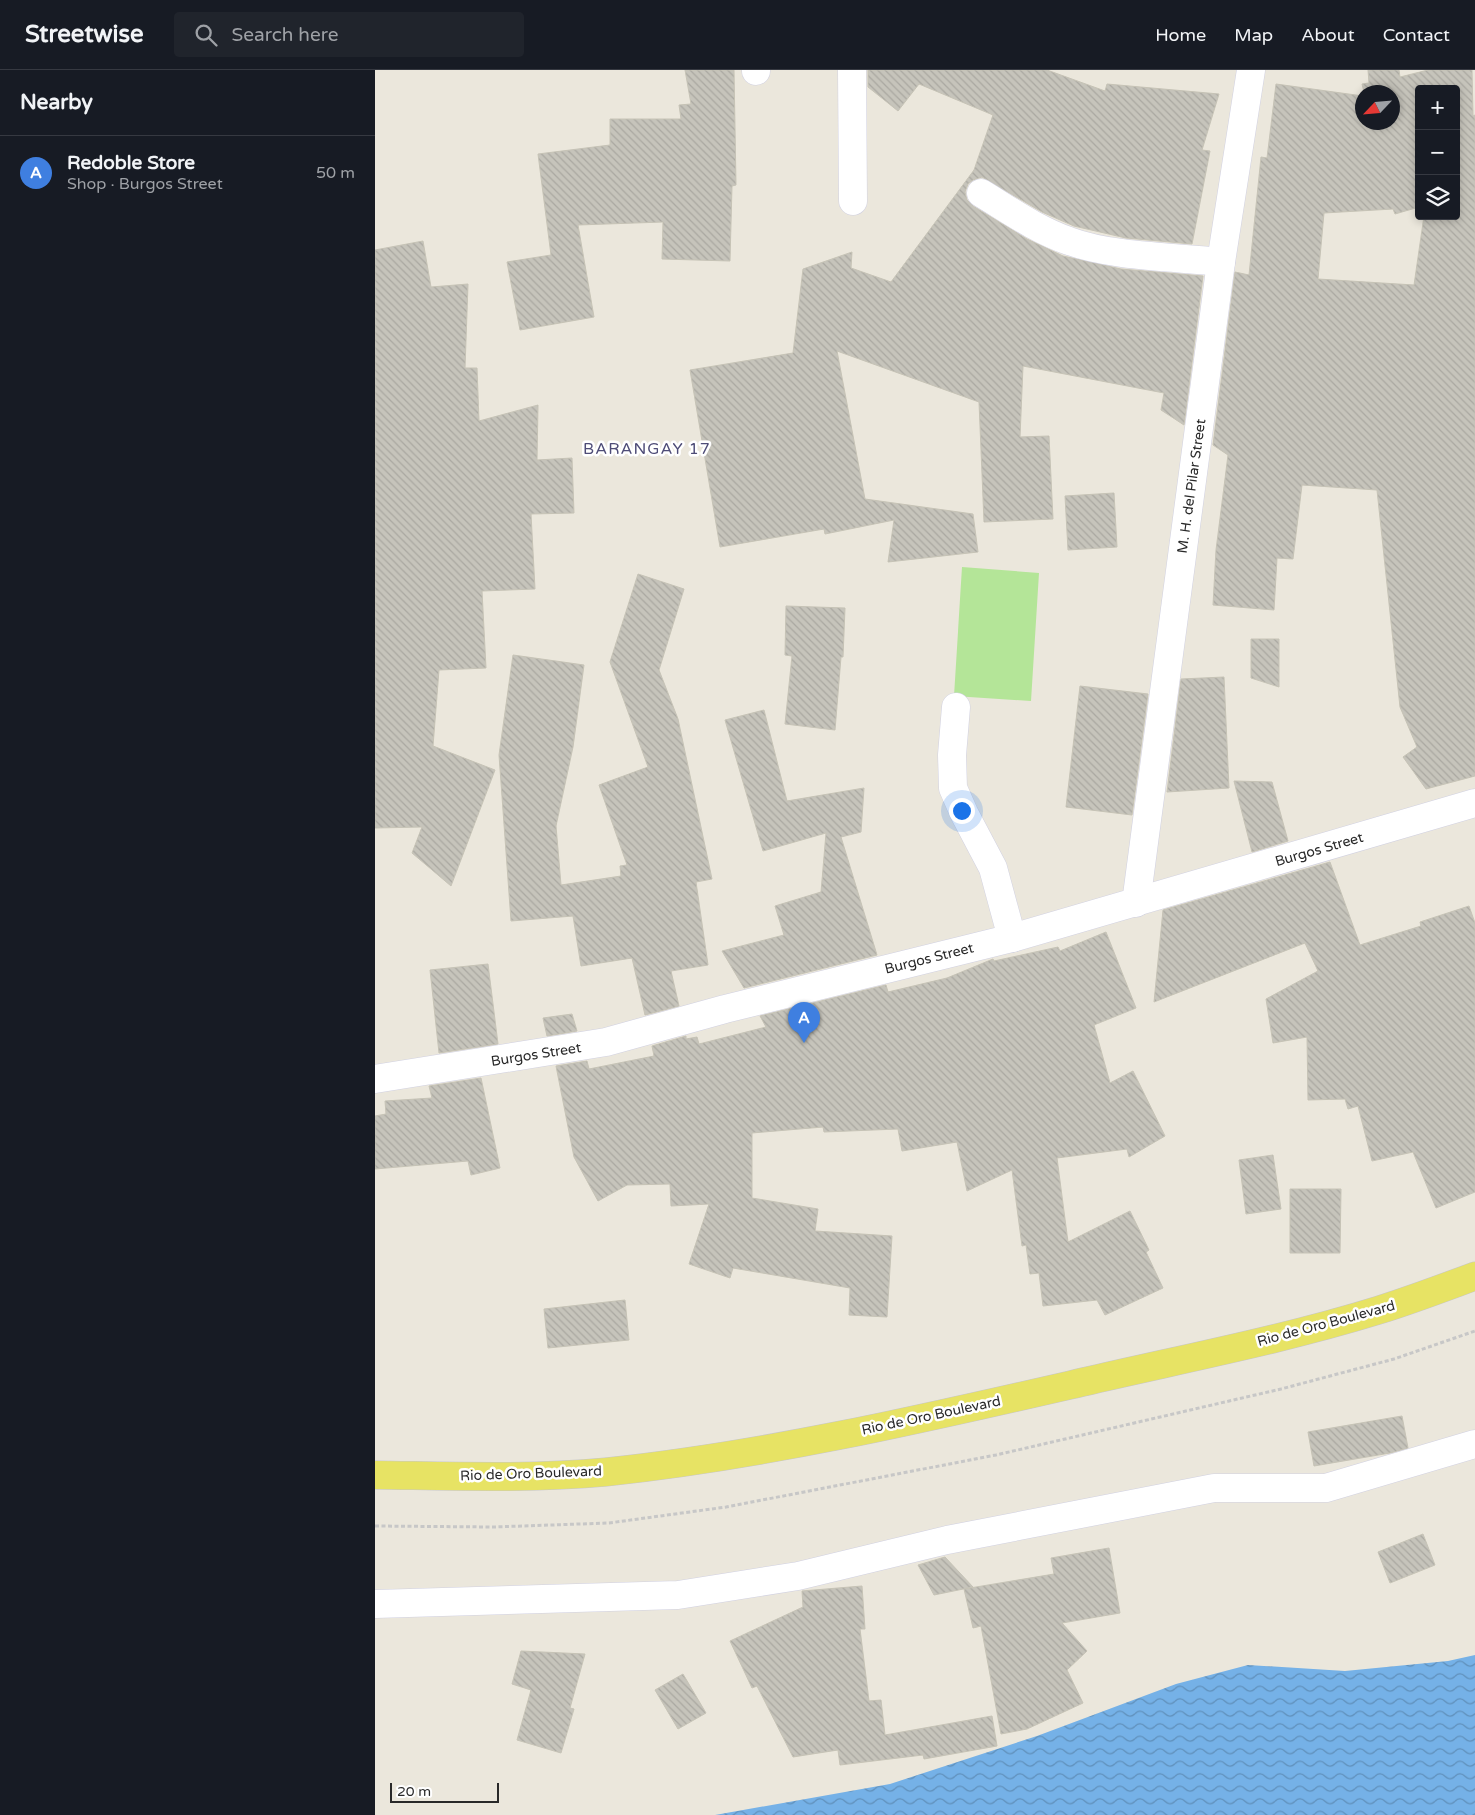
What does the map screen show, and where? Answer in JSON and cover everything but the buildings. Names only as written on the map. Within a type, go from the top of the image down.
[{"type":"main road","name":"Rio de Oro Boulevard","points":[[375,1475],[492,1476],[604,1472],[718,1456],[985,1405],[1269,1339],[1379,1310],[1475,1276]]},
{"type":"street","points":[[852,70],[853,202]]},
{"type":"street","name":"M. H. del Pilar Street","points":[[1136,903],[1221,262],[1251,70]]},
{"type":"street","points":[[981,193],[1021,218],[1069,241],[1112,251],[1221,262]]},
{"type":"street","points":[[956,707],[952,755],[953,788],[993,868],[1012,938]]},
{"type":"street","name":"Burgos Street","points":[[375,1079],[606,1042],[725,1008],[1012,938],[1475,803]]},
{"type":"street","points":[[375,1604],[678,1595],[799,1576],[947,1540],[1213,1488],[1326,1488],[1475,1444]]},
{"type":"path","points":[[375,1526],[493,1527],[609,1523],[726,1507],[987,1457],[1281,1389],[1394,1359],[1475,1331]]},
{"type":"green space","points":[[962,567],[1039,573],[1031,701],[954,696]]},
{"type":"water","points":[[1475,1655],[1475,1815],[715,1815],[890,1784],[1037,1736],[1176,1684],[1248,1665],[1345,1671],[1448,1661]]},
{"type":"place","name":"Redoble Store","points":[[804,1043]]},
{"type":"district","name":"BARANGAY 17","points":[[647,448]]}]
